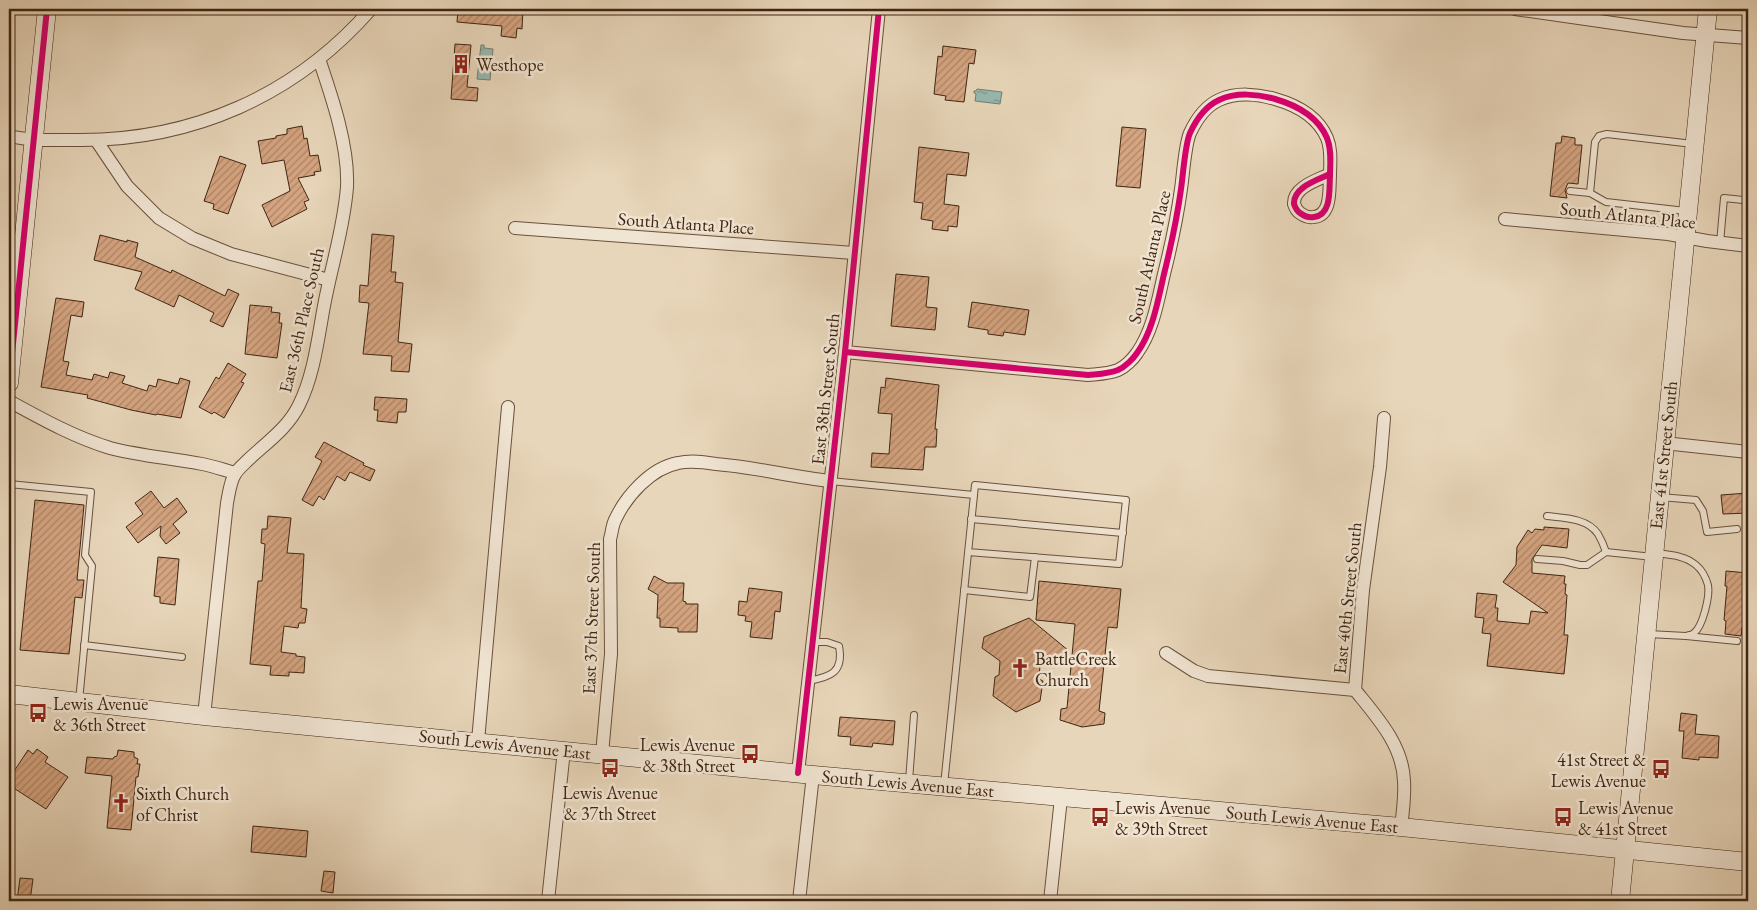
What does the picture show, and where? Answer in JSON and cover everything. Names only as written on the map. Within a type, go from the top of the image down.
[{"type":"main road","points":[[9,383],[47,9]]},
{"type":"main road","name":"East 41st Street South","points":[[1620,901],[1708,9]]},
{"type":"main road","name":"South Lewis Avenue East","points":[[9,694],[204,716],[1061,798],[1625,848],[1748,862]]},
{"type":"street","points":[[9,136],[33,140],[96,140],[146,135],[206,121],[240,108],[264,96],[319,59],[338,43],[371,9]]},
{"type":"street","name":"East 38th Street South","points":[[799,901],[806,774],[808,681],[845,352],[878,9]]},
{"type":"street","points":[[1515,9],[1682,33],[1748,38]]},
{"type":"street","name":"East 36th Place South","points":[[235,473],[284,427],[299,406],[314,358],[342,225],[347,177],[346,160],[334,104],[319,59]]},
{"type":"street","name":"South Atlanta Place","points":[[845,352],[1088,375],[1106,374],[1119,370],[1138,352],[1150,328],[1178,216],[1189,135],[1202,112],[1219,100],[1236,95],[1263,96],[1281,100],[1303,110],[1320,126],[1328,139],[1331,160],[1330,174]]},
{"type":"street","points":[[96,140],[127,186],[158,218],[192,238],[231,254],[329,280]]},
{"type":"street","name":"South Atlanta Place","points":[[1505,219],[1668,234],[1748,246]]},
{"type":"street","name":"South Atlanta Place","points":[[515,228],[854,254]]},
{"type":"street","points":[[9,401],[84,439],[111,448],[142,455],[202,464],[235,473],[227,502],[204,716]]},
{"type":"street","points":[[478,741],[508,407]]},
{"type":"street","name":"East 40th Street South","points":[[1384,418],[1380,467],[1363,590],[1355,690],[1390,736],[1402,764],[1404,780],[1401,827]]},
{"type":"street","points":[[1664,443],[1748,452]]},
{"type":"street","name":"East 37th Street South","points":[[602,754],[611,654],[610,539],[614,522],[624,504],[640,484],[658,471],[677,463],[696,462],[733,465],[830,481]]},
{"type":"street","points":[[1166,653],[1194,671],[1208,676],[1355,690]]},
{"type":"street","points":[[548,901],[564,750]]},
{"type":"street","points":[[1050,901],[1061,798]]},
{"type":"lane","points":[[1590,193],[1595,142],[1599,136],[1607,134],[1694,144]]},
{"type":"lane","points":[[1570,192],[1590,193],[1606,202],[1688,211]]},
{"type":"lane","points":[[1720,243],[1724,198],[1743,200]]},
{"type":"lane","points":[[830,481],[974,495]]},
{"type":"lane","points":[[9,484],[91,492],[85,555],[92,566],[79,702]]},
{"type":"lane","points":[[944,786],[971,520],[975,484],[1126,500],[1120,564],[968,552]]},
{"type":"lane","points":[[1659,497],[1696,500],[1703,511],[1706,532],[1737,529]]},
{"type":"lane","points":[[1547,516],[1570,518],[1586,524],[1597,533],[1606,552]]},
{"type":"lane","points":[[971,520],[1123,533]]},
{"type":"lane","points":[[1537,559],[1563,561],[1580,566],[1587,565],[1606,552],[1679,556],[1684,558],[1698,567],[1706,578],[1708,588],[1705,614],[1700,625],[1694,633],[1686,636]]},
{"type":"lane","points":[[964,590],[1030,597],[1034,557]]},
{"type":"lane","points":[[1646,634],[1737,641]]},
{"type":"lane","points":[[808,681],[825,678],[836,671],[841,657],[840,646],[827,642],[812,642]]},
{"type":"lane","points":[[84,646],[182,656]]},
{"type":"lane","points":[[909,783],[914,715]]},
{"type":"water","points":[[481,45],[484,45],[484,48],[493,49],[490,80],[477,79]]},
{"type":"water","points":[[977,89],[1002,92],[1000,104],[975,101],[976,94],[974,91]]},
{"type":"building","points":[[458,9],[523,9],[522,29],[517,28],[516,38],[501,36],[502,26],[457,22]]},
{"type":"building","points":[[455,44],[471,45],[467,87],[478,88],[477,101],[451,99]]},
{"type":"building","points":[[943,46],[976,50],[974,64],[969,63],[964,102],[945,100],[946,96],[934,94],[938,56],[942,57]]},
{"type":"building","points":[[302,126],[304,139],[307,138],[310,156],[318,155],[321,171],[314,172],[315,175],[298,178],[309,200],[304,202],[307,209],[272,227],[262,205],[290,191],[284,160],[262,164],[258,141],[276,138],[276,136],[287,134],[287,129]]},
{"type":"building","points":[[1122,127],[1146,129],[1140,188],[1116,186]]},
{"type":"building","points":[[1562,136],[1575,138],[1575,145],[1582,145],[1578,184],[1568,183],[1565,190],[1567,198],[1550,196],[1556,143],[1561,143]]},
{"type":"building","points":[[919,147],[969,153],[966,176],[947,174],[944,204],[959,206],[957,227],[948,226],[948,231],[932,229],[933,221],[921,219],[923,203],[914,202]]},
{"type":"building","points":[[220,156],[246,165],[228,214],[213,209],[214,204],[204,201]]},
{"type":"building","points":[[372,234],[394,236],[391,272],[396,272],[395,282],[403,283],[398,342],[412,344],[409,372],[391,371],[392,356],[363,354],[369,303],[359,302],[360,285],[368,286]]},
{"type":"building","points":[[100,235],[138,243],[135,257],[171,273],[172,270],[225,296],[228,289],[239,294],[223,327],[210,321],[214,313],[179,295],[174,307],[135,289],[142,272],[94,260]]},
{"type":"building","points":[[896,274],[929,277],[926,307],[937,308],[935,330],[891,326]]},
{"type":"building","points":[[56,298],[84,302],[82,317],[71,315],[63,361],[69,362],[66,375],[92,380],[94,374],[108,378],[110,372],[125,376],[122,383],[147,391],[149,385],[156,387],[158,379],[178,384],[180,378],[190,381],[181,418],[131,410],[87,398],[88,395],[41,387]]},
{"type":"building","points":[[972,302],[1029,310],[1025,335],[1004,332],[1003,336],[988,334],[988,330],[968,327]]},
{"type":"building","points":[[250,305],[272,307],[271,312],[280,313],[279,323],[282,323],[277,358],[245,354]]},
{"type":"building","points":[[228,363],[246,374],[241,382],[244,383],[224,418],[199,407],[216,377],[219,379]]},
{"type":"building","points":[[886,378],[939,385],[935,429],[937,429],[936,447],[925,447],[923,470],[871,467],[872,453],[889,454],[892,414],[878,413],[881,387],[885,388]]},
{"type":"building","points":[[375,397],[407,399],[406,412],[398,412],[397,423],[377,421],[378,410],[374,410]]},
{"type":"building","points":[[324,442],[375,470],[370,481],[350,472],[345,481],[337,476],[324,500],[319,496],[313,506],[302,500],[322,461],[315,457]]},
{"type":"building","points":[[151,491],[164,508],[177,498],[187,512],[173,524],[180,533],[166,544],[160,536],[161,526],[138,543],[126,527],[143,514],[135,503]]},
{"type":"building","points":[[1748,493],[1748,513],[1723,514],[1721,495]]},
{"type":"building","points":[[35,500],[84,505],[77,580],[84,580],[82,598],[75,597],[69,654],[20,650]]},
{"type":"building","points":[[268,516],[291,518],[287,553],[304,554],[301,608],[307,609],[305,623],[299,623],[298,628],[284,626],[281,652],[305,657],[304,673],[289,672],[289,676],[270,675],[271,666],[250,664],[258,581],[262,581],[265,544],[261,543],[262,529],[267,529]]},
{"type":"building","points":[[1544,527],[1569,529],[1567,548],[1542,545],[1532,559],[1532,573],[1565,576],[1565,594],[1567,595],[1564,635],[1568,635],[1564,674],[1487,666],[1491,634],[1482,633],[1484,618],[1475,617],[1477,593],[1497,595],[1495,608],[1498,608],[1497,621],[1529,624],[1531,611],[1548,613],[1503,582],[1516,565],[1517,547],[1528,530],[1532,533],[1535,529],[1544,530]]},
{"type":"building","points":[[158,557],[179,559],[175,605],[160,603],[160,597],[154,596]]},
{"type":"building","points":[[1726,571],[1748,573],[1748,610],[1746,623],[1743,622],[1741,636],[1725,634]]},
{"type":"building","points":[[654,576],[667,583],[684,583],[683,601],[686,604],[698,604],[697,632],[678,632],[678,628],[660,627],[660,618],[657,618],[658,595],[648,589]]},
{"type":"building","points":[[1039,581],[1121,589],[1117,628],[1108,627],[1099,711],[1105,713],[1104,724],[1082,727],[1060,720],[1061,709],[1067,708],[1075,624],[1036,620]]},
{"type":"building","points":[[749,588],[782,592],[780,612],[775,611],[772,639],[750,637],[752,622],[745,621],[746,616],[738,615],[739,601],[747,602]]},
{"type":"building","name":"BattleCreek Church","points":[[1029,618],[1069,651],[1040,665],[1039,679],[1043,681],[1040,701],[1016,712],[993,696],[995,677],[999,675],[1000,661],[982,648],[984,637]]},
{"type":"building","points":[[1681,713],[1697,715],[1695,734],[1719,736],[1718,758],[1699,757],[1699,760],[1682,758],[1684,731],[1679,731]]},
{"type":"building","points":[[840,717],[895,721],[893,745],[873,743],[872,747],[850,745],[851,737],[838,736]]},
{"type":"building","points":[[37,749],[48,757],[45,762],[68,777],[46,809],[9,785],[9,779],[28,750],[33,754]]},
{"type":"building","name":"Sixth Church of Christ","points":[[118,750],[134,752],[134,757],[138,759],[137,764],[140,764],[138,777],[136,777],[131,830],[107,828],[112,776],[85,773],[87,757],[113,759],[117,756]]},
{"type":"building","points":[[253,826],[308,831],[306,857],[251,852]]},
{"type":"building","points":[[324,871],[335,872],[333,893],[321,891]]},
{"type":"building","points":[[20,878],[33,879],[30,901],[17,901]]},
{"type":"cycle path","points":[[9,383],[47,9]]},
{"type":"cycle path","points":[[798,773],[845,352],[879,9]]},
{"type":"cycle path","points":[[845,352],[1088,375],[1118,370],[1126,365],[1135,355],[1143,344],[1151,325],[1174,232],[1188,138],[1195,123],[1206,110],[1214,103],[1226,97],[1254,95],[1275,99],[1298,108],[1318,124],[1327,138],[1330,147],[1330,162],[1330,188],[1328,201],[1327,207],[1320,215],[1312,217],[1303,215],[1294,204],[1298,193],[1307,185],[1330,174]]},
{"type":"place","name":"Westhope","points":[[461,64]]},
{"type":"place","name":"BattleCreek Church","points":[[1020,668]]},
{"type":"place","name":"Lewis Avenue & 36th Street","points":[[38,713]]},
{"type":"place","name":"Lewis Avenue & 38th Street","points":[[750,754]]},
{"type":"place","name":"Lewis Avenue & 37th Street","points":[[610,768]]},
{"type":"place","name":"41st Street & Lewis Avenue","points":[[1661,769]]},
{"type":"place","name":"Sixth Church of Christ","points":[[121,803]]},
{"type":"place","name":"Lewis Avenue & 39th Street","points":[[1100,817]]},
{"type":"place","name":"Lewis Avenue & 41st Street","points":[[1563,817]]}]
